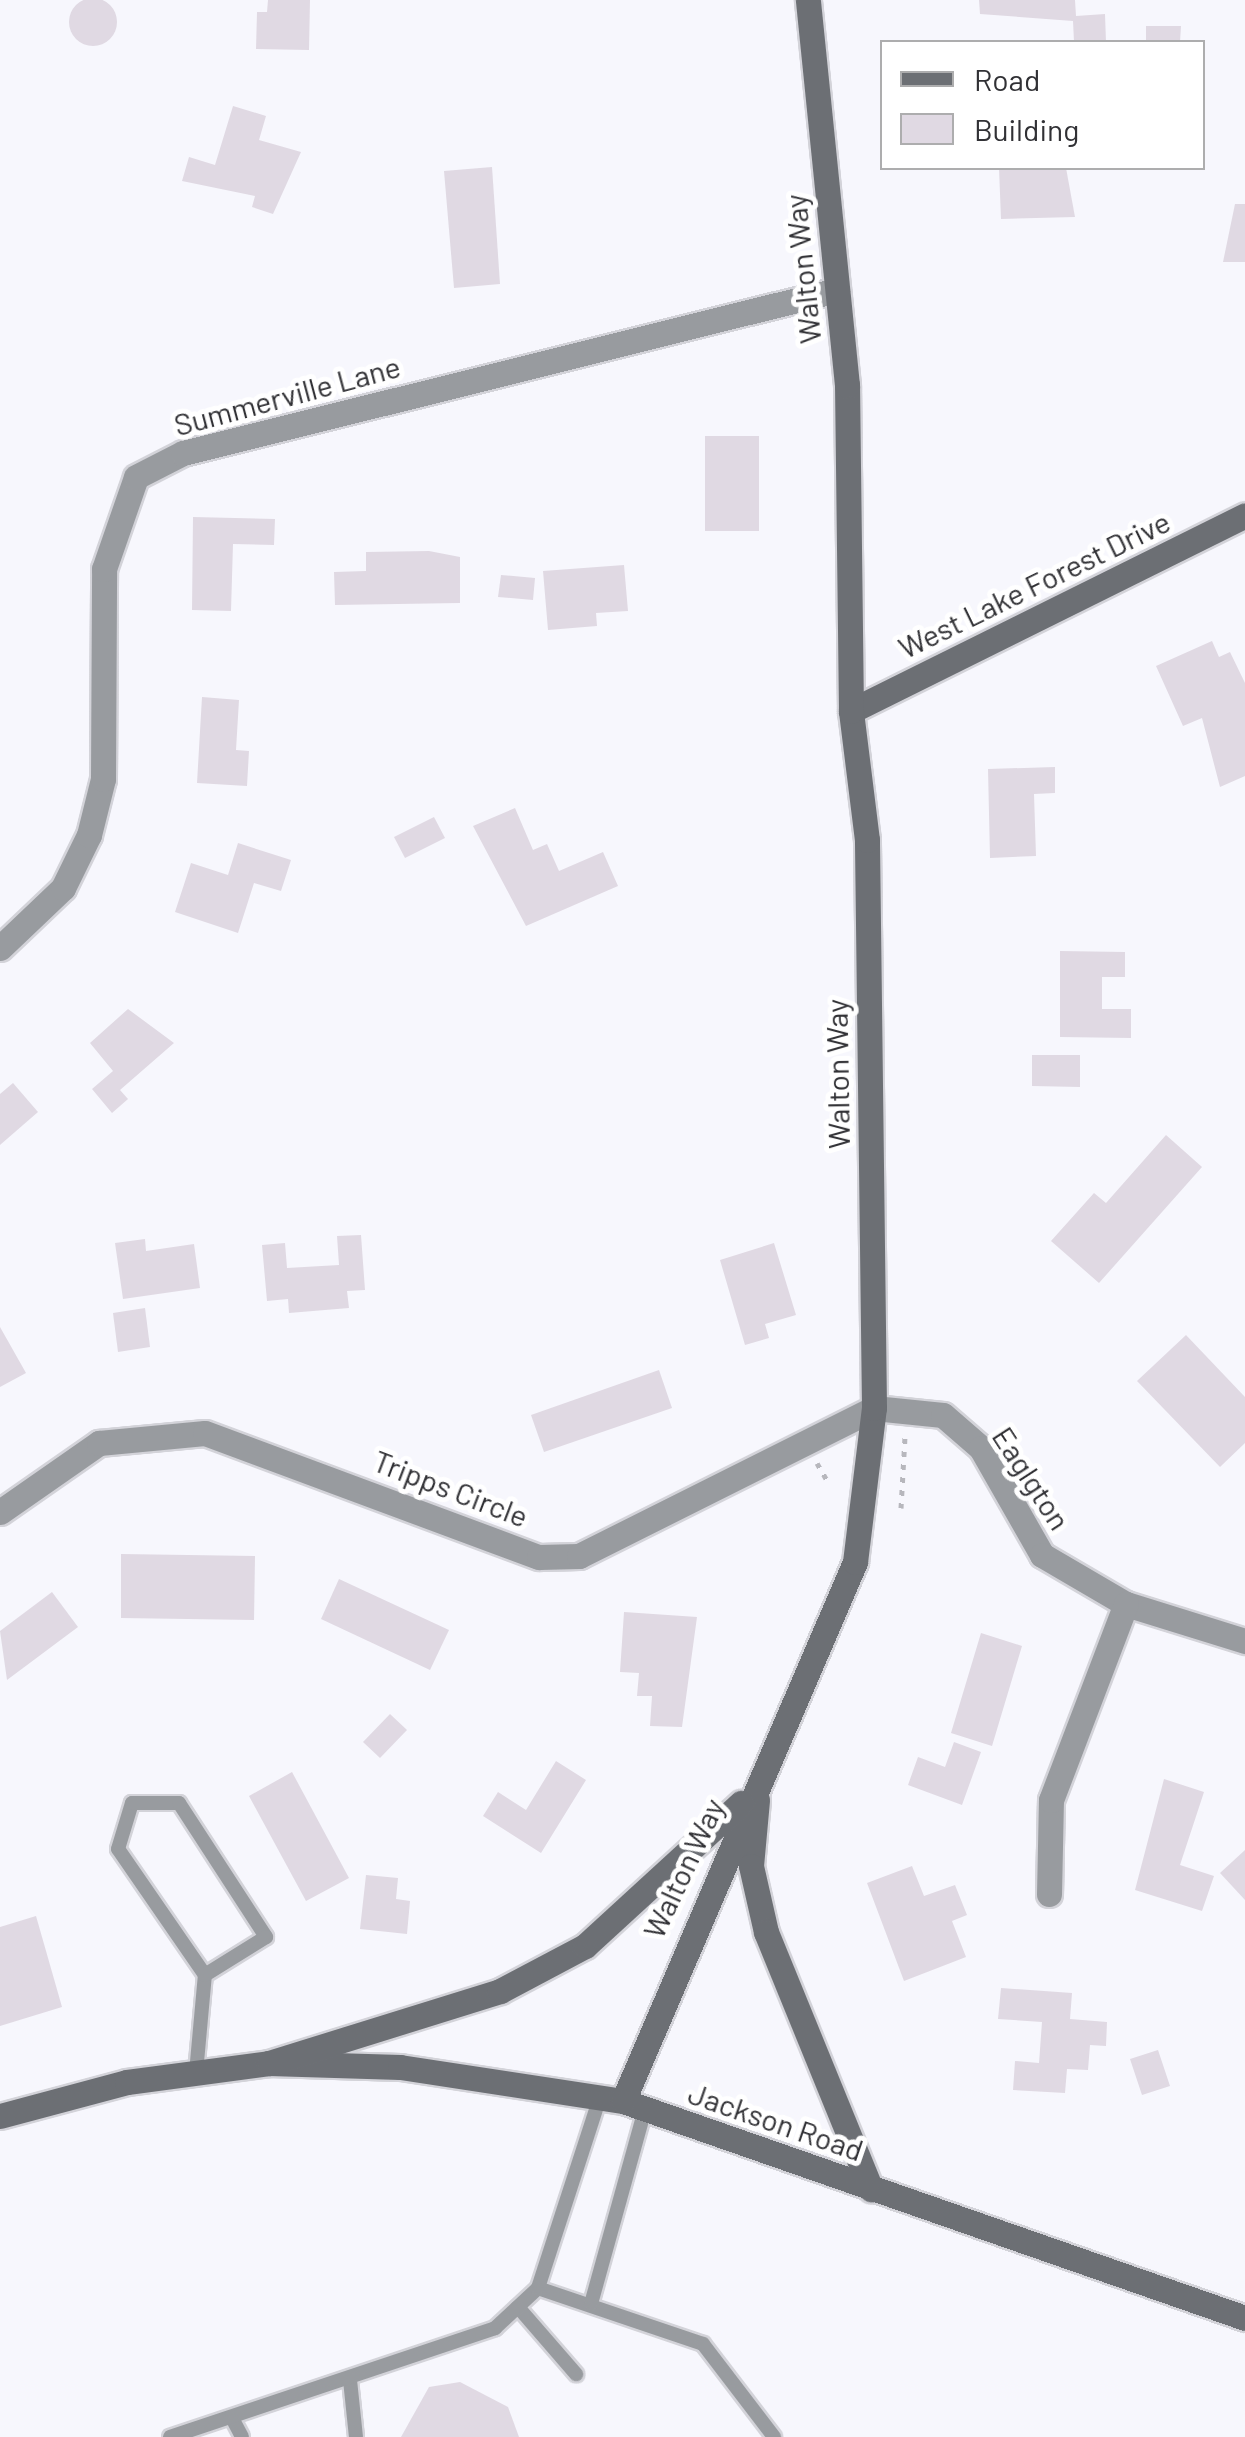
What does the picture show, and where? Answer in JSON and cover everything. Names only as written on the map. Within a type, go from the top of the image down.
[{"type":"main road","name":"Walton Way","points":[[622,2102],[854,1562],[874,1408],[867,840],[851,710],[837,290],[808,0]]},
{"type":"main road","name":"West Lake Forest Drive","points":[[851,710],[1245,515]]},
{"type":"main road","points":[[0,2116],[196,2073],[269,2063],[456,2008],[585,1946],[758,1785]]},
{"type":"main road","points":[[758,1785],[750,1866],[766,1932],[871,2189]]},
{"type":"main road","name":"Jackson Road","points":[[269,2063],[400,2067],[622,2102],[1245,2318]]},
{"type":"street","name":"Summerville Lane","points":[[0,948],[63,888],[89,835],[102,779],[104,569],[136,477],[183,453],[837,290]]},
{"type":"street","name":"Eaglgton","points":[[874,1408],[942,1415],[981,1448],[1042,1555],[1126,1604],[1245,1641]]},
{"type":"street","name":"Tripps Circle","points":[[0,1512],[99,1443],[205,1433],[539,1557],[579,1556],[874,1408]]},
{"type":"street","points":[[1049,1894],[1050,1800],[1126,1604]]},
{"type":"lane","points":[[196,2073],[205,1975],[118,1849],[132,1803],[179,1803],[266,1937],[205,1975]]},
{"type":"lane","points":[[170,2437],[350,2380],[495,2328],[538,2288],[622,2102]]},
{"type":"lane","points":[[591,2304],[622,2102]]},
{"type":"lane","points":[[538,2288],[703,2344],[774,2437]]},
{"type":"lane","points":[[518,2307],[576,2374]]},
{"type":"lane","points":[[350,2380],[356,2437]]},
{"type":"lane","points":[[232,2418],[242,2437]]},
{"type":"path","points":[[900,1508],[906,1412]]},
{"type":"building","points":[[84,0],[102,0],[115,13],[115,31],[102,44],[84,44],[71,31],[71,13]]},
{"type":"building","points":[[268,0],[310,0],[309,50],[256,49],[257,12],[267,12]]},
{"type":"building","points":[[979,0],[1075,0],[1076,16],[1105,14],[1106,40],[1074,40],[1073,21],[980,14]]},
{"type":"building","points":[[1146,26],[1181,26],[1180,40],[1146,40]]},
{"type":"building","points":[[233,106],[266,116],[259,140],[301,152],[273,214],[252,207],[255,196],[182,181],[189,157],[215,165]]},
{"type":"building","points":[[492,167],[500,284],[454,288],[444,171]]},
{"type":"building","points":[[999,170],[1066,170],[1075,217],[1001,219]]},
{"type":"building","points":[[1235,204],[1245,204],[1245,262],[1223,262]]},
{"type":"building","points":[[705,436],[759,436],[759,531],[705,531]]},
{"type":"building","points":[[193,517],[275,519],[274,545],[233,544],[231,611],[192,610]]},
{"type":"building","points":[[429,551],[460,557],[460,603],[335,605],[334,572],[366,571],[366,552]]},
{"type":"building","points":[[624,565],[628,611],[596,613],[597,626],[548,630],[543,571]]},
{"type":"building","points":[[501,575],[535,578],[533,600],[498,597]]},
{"type":"building","points":[[1212,641],[1219,657],[1230,652],[1245,683],[1245,776],[1220,787],[1202,718],[1183,726],[1156,666]]},
{"type":"building","points":[[202,697],[239,700],[236,750],[249,751],[247,786],[197,783]]},
{"type":"building","points":[[1055,767],[1055,793],[1034,794],[1036,856],[990,858],[988,769]]},
{"type":"building","points":[[515,808],[533,850],[547,844],[559,871],[603,852],[618,886],[526,926],[473,826]]},
{"type":"building","points":[[434,817],[445,838],[405,858],[394,837]]},
{"type":"building","points":[[238,843],[291,860],[281,891],[254,883],[238,933],[175,912],[191,863],[228,875]]},
{"type":"building","points":[[1060,951],[1125,952],[1125,977],[1102,977],[1102,1009],[1131,1009],[1131,1038],[1060,1037]]},
{"type":"building","points":[[128,1009],[174,1043],[120,1090],[128,1099],[112,1113],[92,1089],[113,1071],[90,1043]]},
{"type":"building","points":[[1032,1055],[1080,1055],[1080,1087],[1032,1086]]},
{"type":"building","points":[[13,1083],[38,1112],[0,1145],[0,1094]]},
{"type":"building","points":[[1166,1135],[1202,1167],[1099,1283],[1051,1241],[1094,1193],[1106,1203]]},
{"type":"building","points":[[361,1235],[365,1290],[347,1291],[349,1308],[289,1313],[288,1299],[267,1301],[262,1245],[285,1243],[287,1268],[339,1265],[337,1236]]},
{"type":"building","points":[[145,1239],[146,1251],[194,1244],[200,1288],[123,1299],[115,1243]]},
{"type":"building","points":[[774,1243],[796,1315],[765,1324],[769,1338],[745,1345],[720,1260]]},
{"type":"building","points":[[145,1308],[150,1347],[118,1352],[113,1313]]},
{"type":"building","points":[[0,1327],[26,1373],[0,1387]]},
{"type":"building","points":[[1186,1335],[1245,1397],[1245,1443],[1220,1467],[1137,1381]]},
{"type":"building","points":[[659,1370],[672,1408],[544,1452],[531,1415]]},
{"type":"building","points":[[121,1554],[255,1556],[254,1620],[121,1618]]},
{"type":"building","points":[[339,1579],[449,1630],[430,1670],[321,1619]]},
{"type":"building","points":[[52,1592],[78,1627],[7,1680],[0,1631]]},
{"type":"building","points":[[624,1612],[697,1617],[682,1727],[650,1726],[652,1696],[637,1696],[639,1673],[620,1672]]},
{"type":"building","points":[[981,1633],[1022,1646],[992,1746],[951,1733]]},
{"type":"building","points":[[390,1714],[407,1730],[380,1758],[363,1742]]},
{"type":"building","points":[[954,1742],[981,1752],[962,1805],[908,1785],[918,1757],[945,1767]]},
{"type":"building","points":[[556,1761],[586,1780],[541,1853],[483,1816],[498,1792],[526,1810]]},
{"type":"building","points":[[292,1772],[349,1878],[306,1901],[249,1796]]},
{"type":"building","points":[[1164,1779],[1204,1792],[1180,1865],[1214,1876],[1202,1911],[1135,1890]]},
{"type":"building","points":[[1245,1850],[1245,1900],[1220,1873]]},
{"type":"building","points":[[912,1866],[924,1896],[955,1885],[967,1915],[952,1921],[966,1957],[904,1981],[867,1883]]},
{"type":"building","points":[[366,1875],[398,1878],[396,1899],[410,1901],[407,1934],[360,1929]]},
{"type":"building","points":[[36,1916],[62,2007],[0,2026],[0,1927]]},
{"type":"building","points":[[1001,1988],[1072,1993],[1070,2019],[1107,2022],[1106,2046],[1090,2045],[1088,2070],[1067,2069],[1065,2093],[1013,2090],[1015,2061],[1039,2063],[1042,2022],[998,2019]]},
{"type":"building","points":[[1158,2050],[1170,2086],[1142,2095],[1130,2059]]},
{"type":"building","points":[[460,2382],[508,2407],[519,2437],[401,2437],[429,2387]]}]
